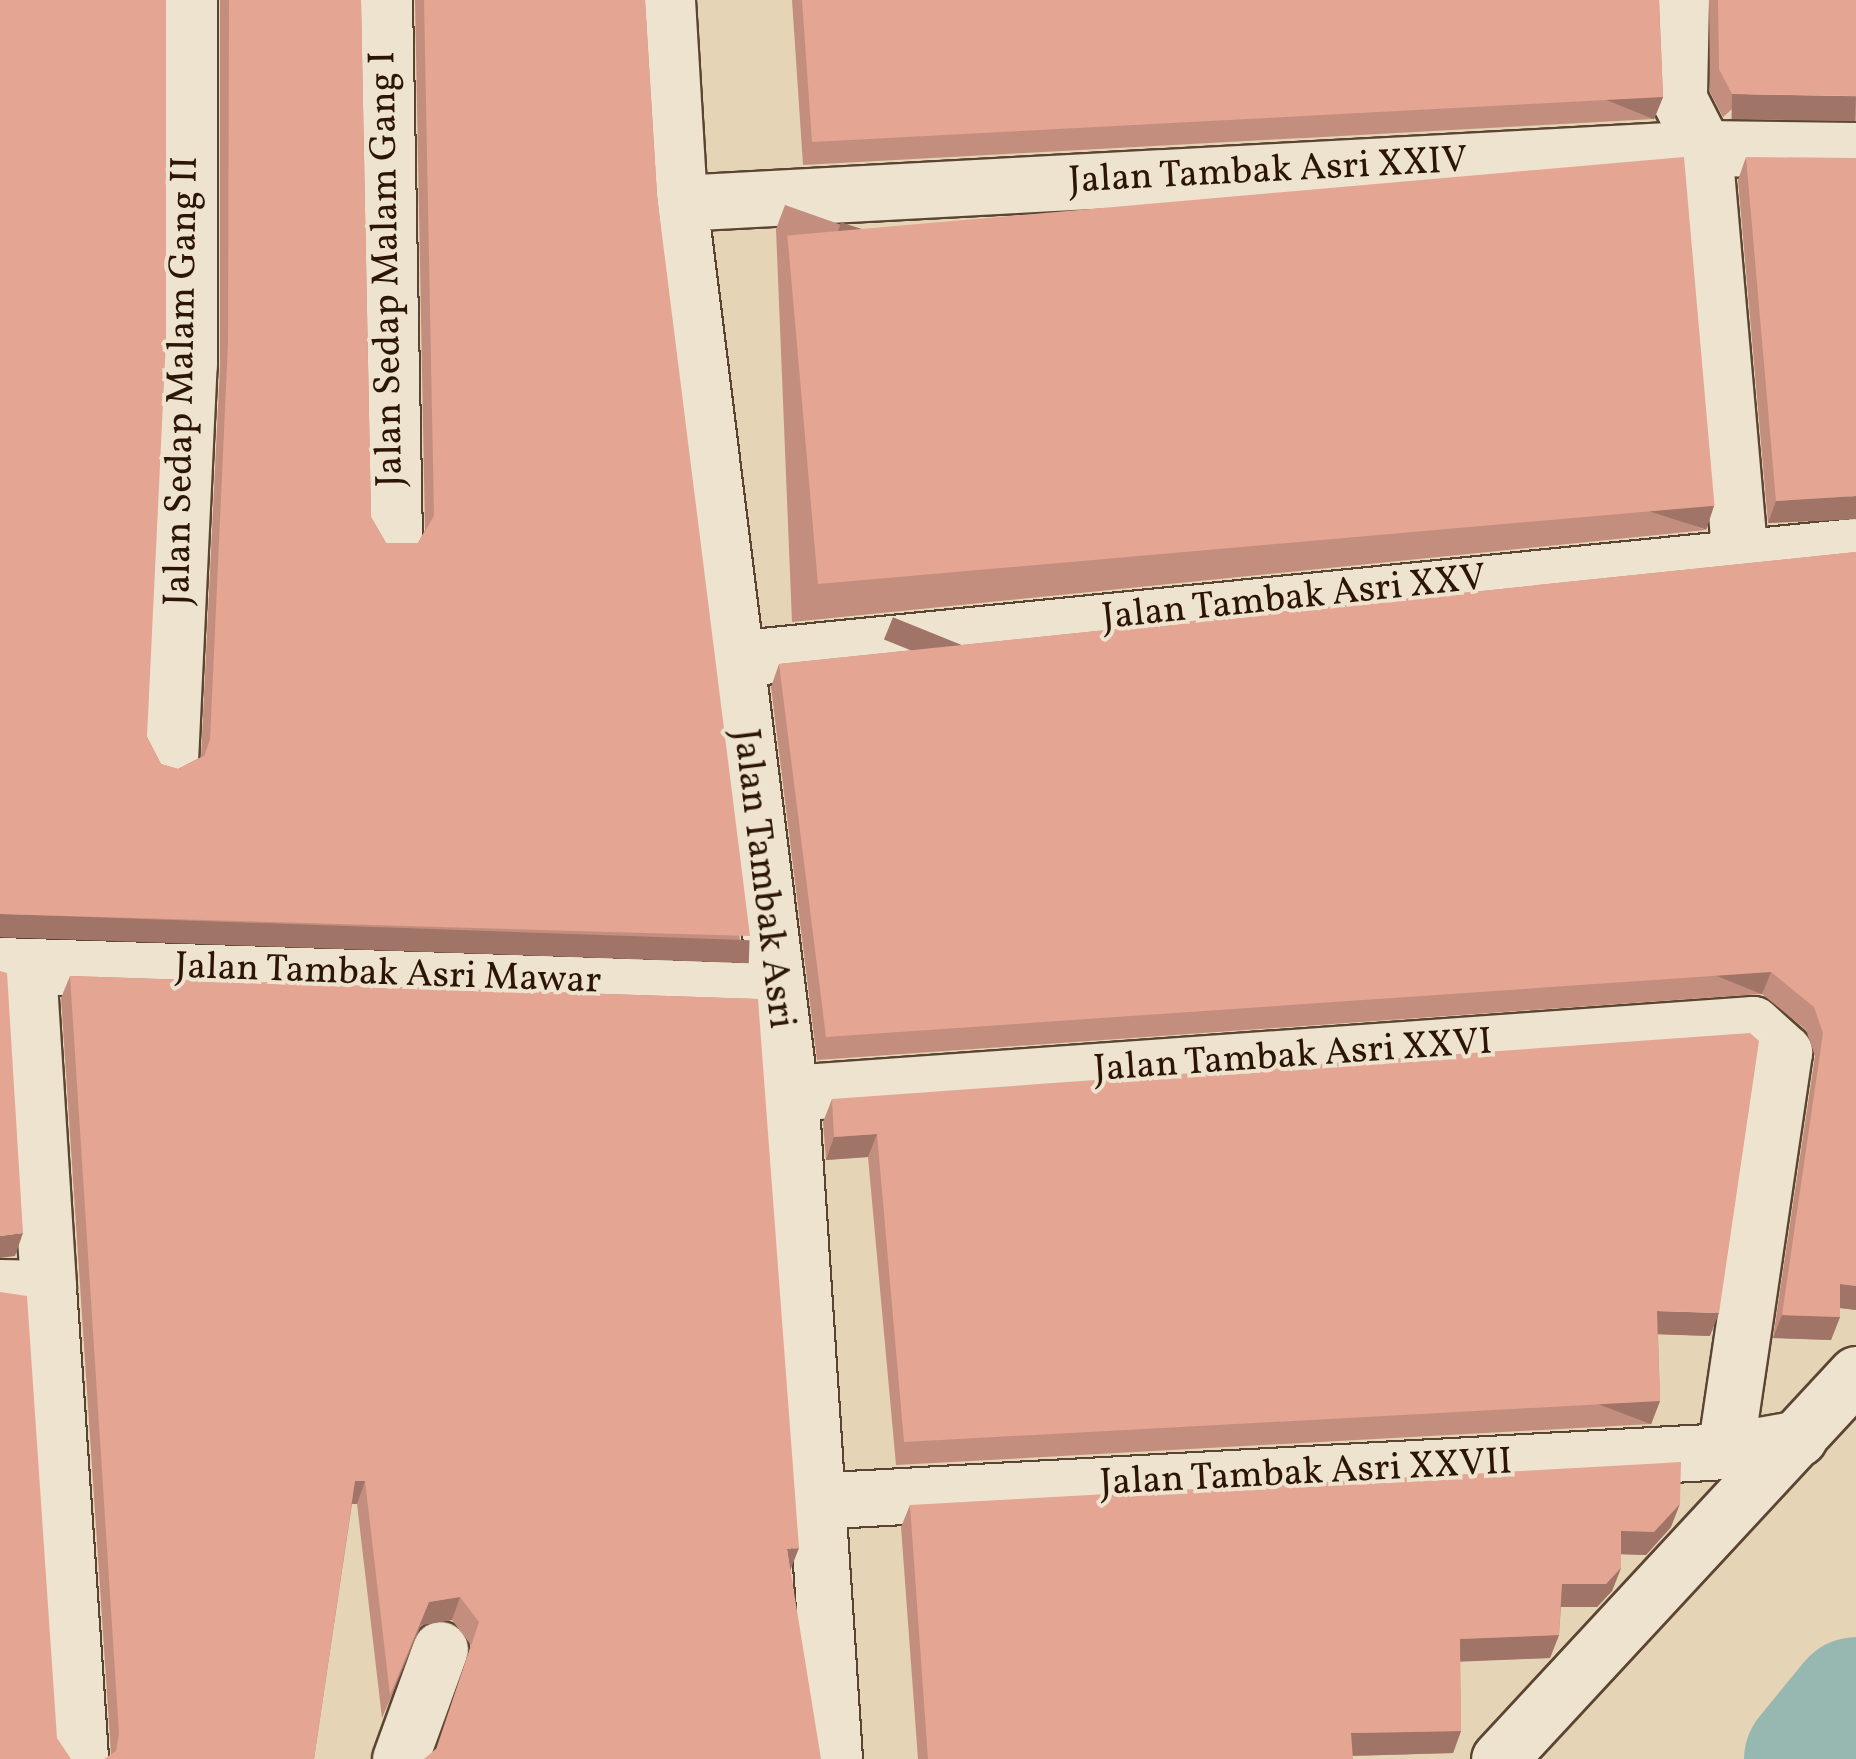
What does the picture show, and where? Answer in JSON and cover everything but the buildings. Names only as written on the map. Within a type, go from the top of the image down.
[{"type":"street","name":"Jalan Sedap Malam Gang II","points":[[170,762],[189,364],[190,0]]},
{"type":"street","name":"Jalan Sedap Malam Gang I","points":[[384,0],[394,539]]},
{"type":"street","name":"Jalan Tambak Asri","points":[[667,0],[679,203],[790,1092],[812,1501],[834,1759]]},
{"type":"street","points":[[1681,0],[1679,98],[1704,148],[1739,552]]},
{"type":"street","name":"Jalan Tambak Asri XXIV","points":[[679,203],[1704,148],[1856,150]]},
{"type":"street","name":"Jalan Tambak Asri XXV","points":[[734,659],[1739,552],[1856,546]]},
{"type":"street","points":[[14,966],[24,1287],[80,1759]]},
{"type":"street","name":"Jalan Tambak Asri Mawar","points":[[14,966],[776,991]]},
{"type":"street","name":"Jalan Tambak Asri XXVI","points":[[790,1092],[1752,1024],[1784,1052],[1725,1451]]},
{"type":"street","points":[[1499,1759],[1856,1374]]},
{"type":"street","name":"Jalan Tambak Asri XXVII","points":[[812,1501],[1725,1451],[1799,1438]]},
{"type":"street","points":[[400,1759],[440,1649]]},
{"type":"waterway","points":[[1811,1759],[1856,1704]]}]
